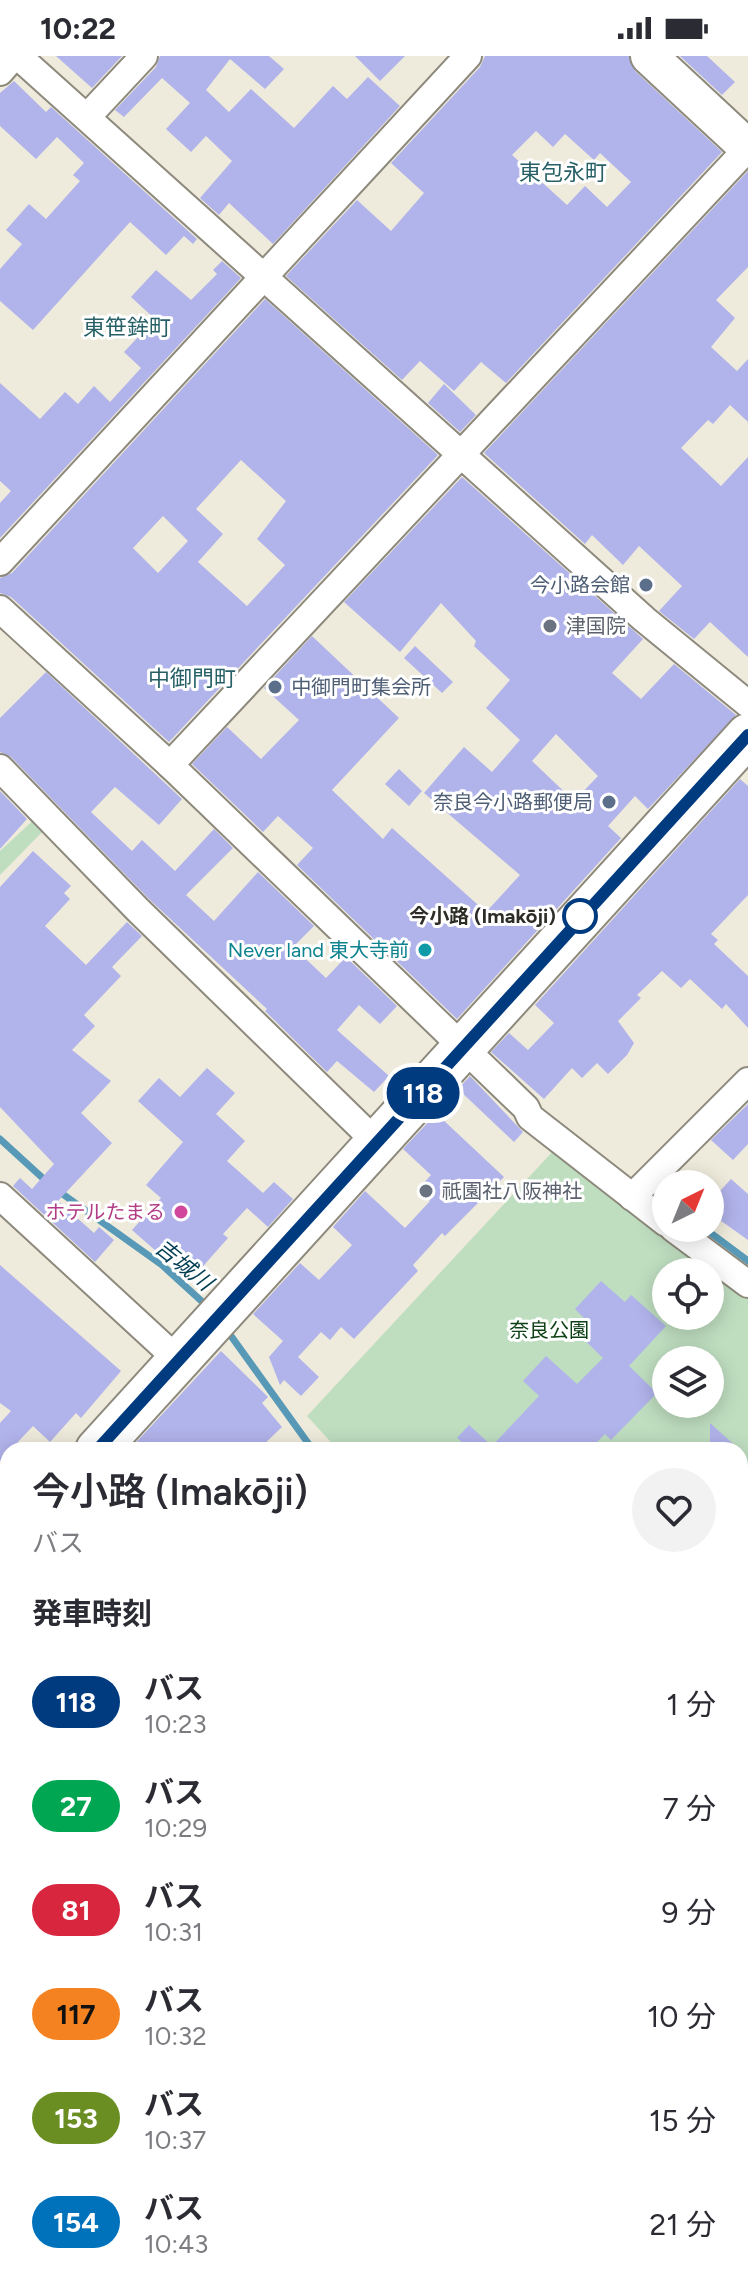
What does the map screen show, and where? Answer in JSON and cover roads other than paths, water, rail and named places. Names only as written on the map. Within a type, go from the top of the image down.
[{"type":"highway","points":[[104,1442],[748,735]]},
{"type":"main road","points":[[649,56],[748,148]]},
{"type":"street","points":[[0,72],[16,56],[644,619],[748,704]]},
{"type":"street","points":[[87,117],[144,56]]},
{"type":"street","points":[[0,562],[266,278],[468,56]]},
{"type":"street","points":[[170,765],[748,148]]},
{"type":"street","points":[[0,609],[170,765],[526,1108],[530,1117],[652,1212]]},
{"type":"street","points":[[0,768],[138,910],[377,1143]]},
{"type":"street","points":[[632,1197],[748,1081]]},
{"type":"street","points":[[0,1196],[178,1360]]},
{"type":"street","points":[[692,1242],[748,1284]]},
{"type":"waterway","name":"吉城川","points":[[0,1139],[47,1182]]},
{"type":"waterway","name":"吉城川","points":[[57,1190],[162,1265],[208,1307]]},
{"type":"waterway","points":[[723,1242],[748,1261]]},
{"type":"waterway","name":"吉城川","points":[[226,1329],[307,1442]]},
{"type":"place","name":"今小路会館","points":[[646,585]]},
{"type":"place","name":"津国院","points":[[550,626]]},
{"type":"place","name":"中御門町集会所","points":[[275,687]]},
{"type":"place","name":"奈良今小路郵便局","points":[[609,802]]},
{"type":"place","name":"今小路 (Imakōji)","points":[[580,916]]},
{"type":"place","name":"Never land 東大寺前","points":[[425,950]]},
{"type":"place","name":"祇園社八阪神社","points":[[426,1191]]},
{"type":"place","name":"ホテルたまる","points":[[181,1212]]},
{"type":"district","name":"東包永町","points":[[563,172]]},
{"type":"district","name":"東笹鉾町","points":[[127,327]]},
{"type":"district","name":"中御門町","points":[[192,678]]},
{"type":"park label","name":"奈良公園","points":[[549,1330]]}]
